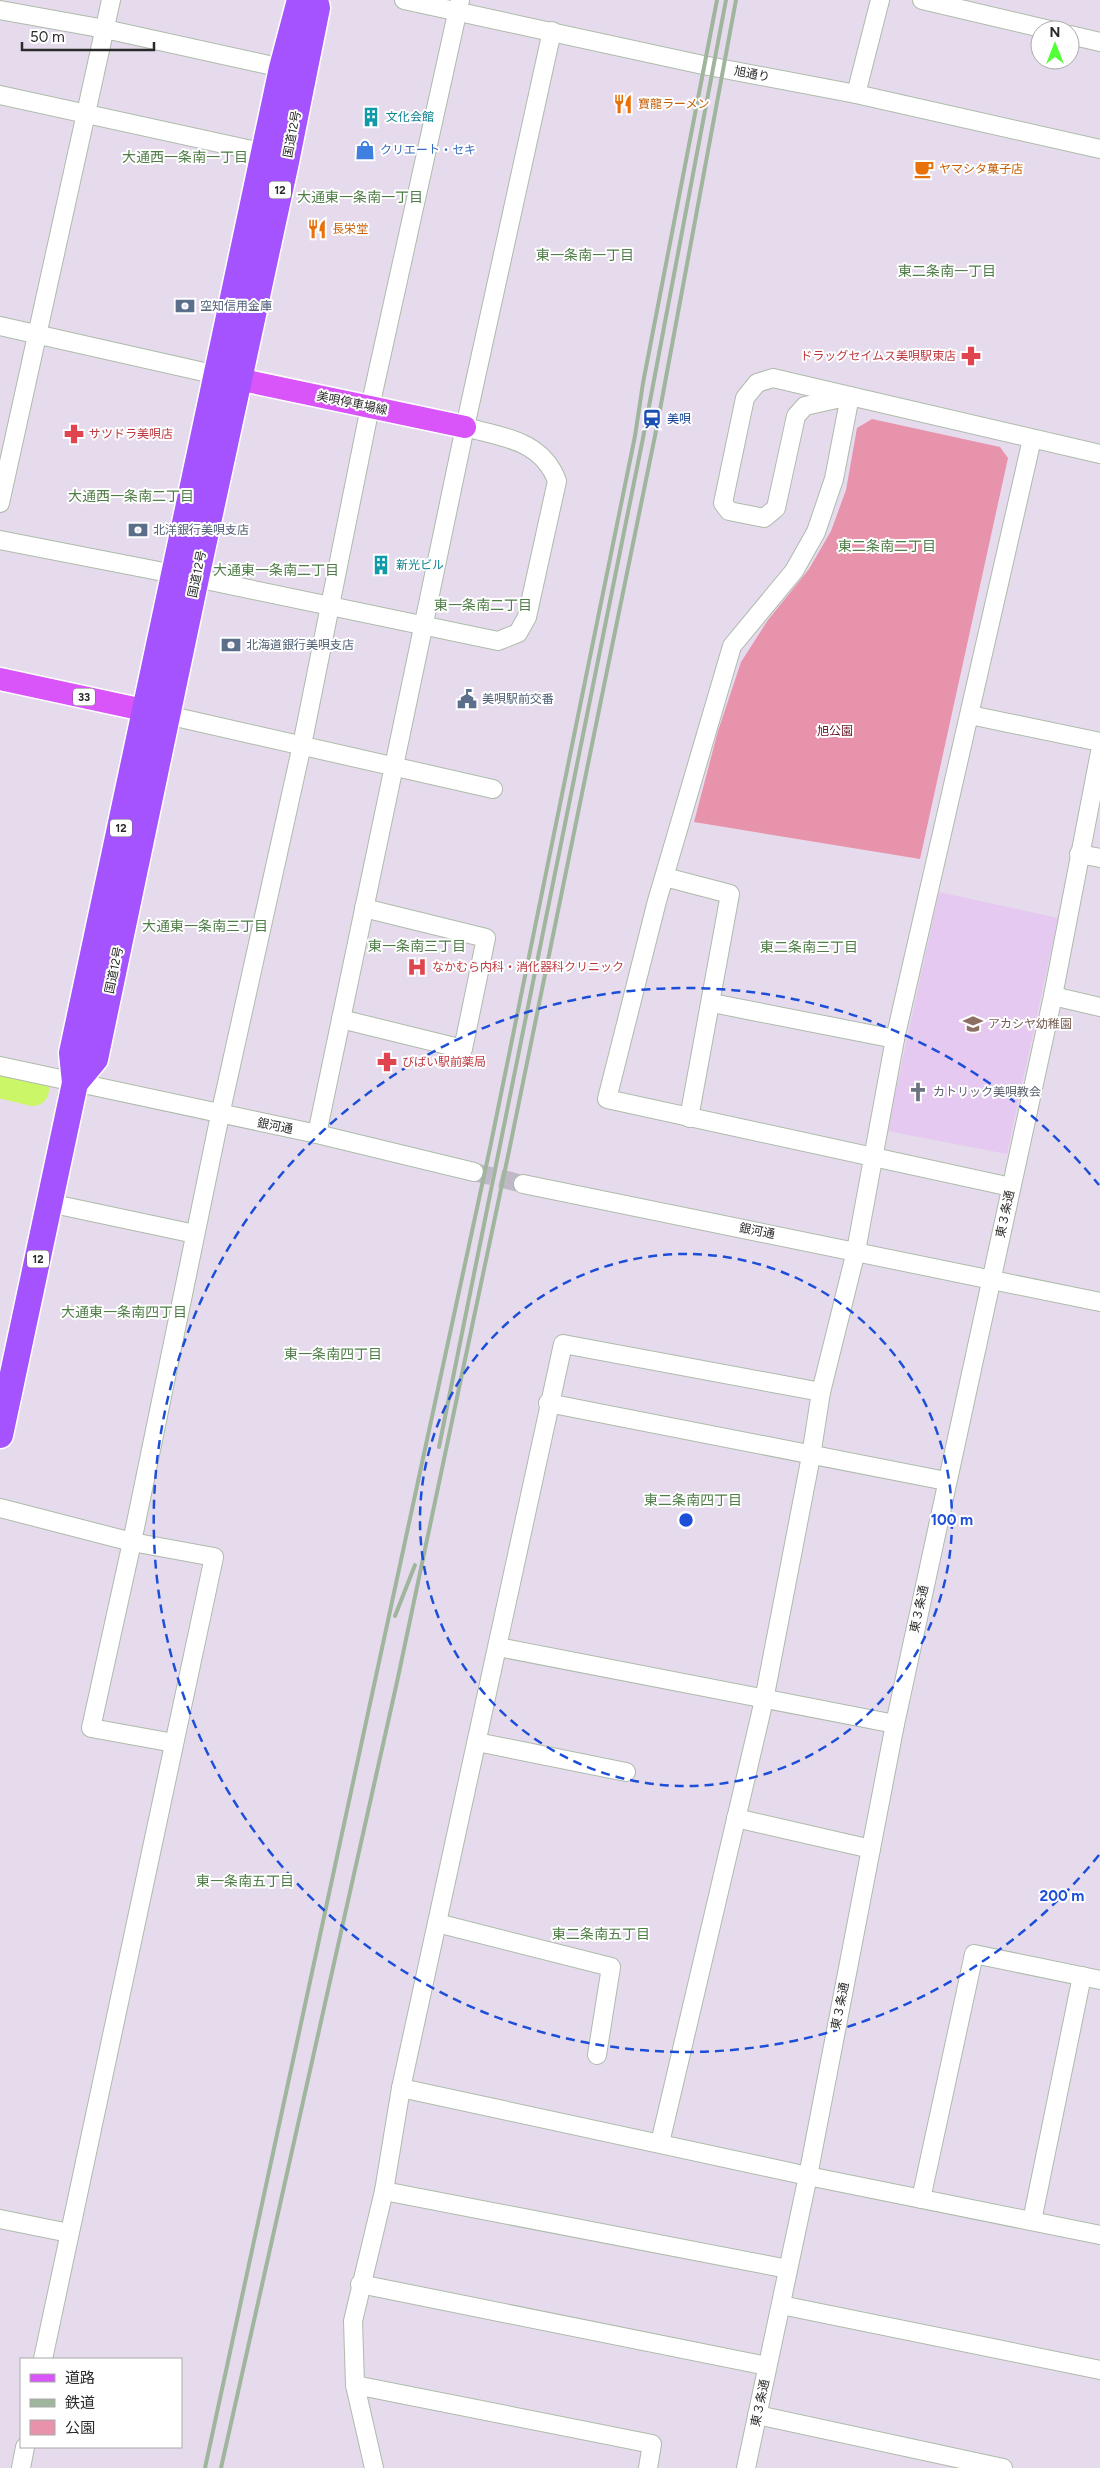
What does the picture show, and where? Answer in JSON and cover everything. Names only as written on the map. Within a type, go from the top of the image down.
[{"type":"highway","name":"国道12号","points":[[228,378],[282,68],[300,0]]},
{"type":"highway","name":"国道12号","points":[[0,1435],[75,1083],[72,1053],[157,713],[228,378],[288,152],[317,8],[315,0]]},
{"type":"main road","name":"美唄停車場線","points":[[228,378],[465,427]]},
{"type":"main road","name":"33","points":[[0,679],[157,713]]},
{"type":"street","points":[[0,503],[111,0]]},
{"type":"street","name":"旭通り","points":[[404,0],[458,6],[552,31],[703,65],[856,94],[1100,149]]},
{"type":"street","points":[[856,94],[880,0]]},
{"type":"street","points":[[922,0],[1030,25]]},
{"type":"street","points":[[174,1743],[91,1728],[132,1542],[220,1115],[302,745],[370,407],[458,6]]},
{"type":"street","points":[[0,10],[105,29],[282,68]]},
{"type":"street","points":[[317,1134],[465,427],[552,31]]},
{"type":"street","points":[[1080,37],[1100,42]]},
{"type":"street","points":[[0,94],[266,153]]},
{"type":"street","points":[[0,326],[228,378]]},
{"type":"street","points":[[850,396],[805,406],[796,416],[776,508],[764,518],[729,511],[723,504],[745,398],[757,383],[773,378],[1100,454]]},
{"type":"street","points":[[850,396],[834,479],[816,532],[794,572],[732,646],[709,718],[665,877],[607,1099],[1011,1186]]},
{"type":"street","points":[[0,540],[498,641],[518,633],[527,617],[557,481],[551,465],[528,445],[465,427]]},
{"type":"street","points":[[660,2143],[764,1700],[811,1456],[821,1392],[856,1251],[895,1039],[1032,439]]},
{"type":"street","points":[[157,713],[302,745],[394,768],[493,788]]},
{"type":"street","points":[[970,715],[1100,742]]},
{"type":"street","name":"東３条通","points":[[746,2468],[808,2176],[894,1724],[1052,996],[1100,752]]},
{"type":"street","points":[[1079,854],[1100,858]]},
{"type":"street","points":[[665,877],[730,894],[712,1003],[689,1118]]},
{"type":"street","points":[[341,1019],[463,1049],[486,938],[364,908]]},
{"type":"street","points":[[1052,996],[1100,1007]]},
{"type":"street","points":[[712,1003],[895,1039]]},
{"type":"street","name":"銀河通","points":[[0,1066],[220,1115],[317,1134],[474,1172]]},
{"type":"street","name":"銀河通","points":[[524,1184],[991,1278],[1100,1302]]},
{"type":"street","points":[[49,1203],[195,1234]]},
{"type":"street","points":[[374,2468],[355,2385],[353,2321],[360,2284],[384,2191],[401,2088],[498,1647],[548,1403],[563,1344],[821,1392]]},
{"type":"street","points":[[548,1403],[946,1481]]},
{"type":"street","points":[[0,1508],[132,1542],[214,1557],[43,2358]]},
{"type":"street","points":[[498,1647],[894,1724]]},
{"type":"street","points":[[477,1742],[626,1772]]},
{"type":"street","points":[[736,1818],[870,1849]]},
{"type":"street","points":[[437,1923],[611,1966],[598,2055]]},
{"type":"street","points":[[921,2199],[974,1954],[1100,1980]]},
{"type":"street","points":[[1032,2221],[1082,1976]]},
{"type":"street","points":[[401,2088],[808,2176],[1100,2235]]},
{"type":"street","points":[[384,2191],[788,2269]]},
{"type":"street","points":[[0,2219],[69,2233]]},
{"type":"street","points":[[360,2284],[767,2366]]},
{"type":"street","points":[[781,2305],[1100,2370]]},
{"type":"street","points":[[355,2385],[652,2444],[648,2468]]},
{"type":"street","points":[[757,2415],[1003,2468]]},
{"type":"street","points":[[20,2468],[25,2448]]},
{"type":"shaded area","name":"アカシヤ幼稚園","points":[[939,892],[1058,918],[1007,1154],[887,1131]]},
{"type":"green space","name":"旭公園","points":[[872,419],[1000,447],[1008,458],[920,859],[694,822],[718,731],[741,662],[768,620],[809,569],[831,531],[846,490],[857,428]]},
{"type":"waterway","points":[[0,1082],[33,1090]]},
{"type":"tunnel","points":[[474,1172],[523,1184]]},
{"type":"railway","points":[[205,2468],[490,1148],[635,436],[643,383],[717,0]]},
{"type":"railway","points":[[439,1447],[643,438],[726,0]]},
{"type":"railway","points":[[221,2468],[397,1682],[509,1151],[657,426],[736,0]]},
{"type":"railway","points":[[395,1616],[415,1565]]},
{"type":"place","name":"寶龍ラーメン","points":[[623,104]]},
{"type":"place","name":"文化会館","points":[[371,117]]},
{"type":"place","name":"クリエート・セキ","points":[[365,150]]},
{"type":"place","name":"ヤマシタ菓子店","points":[[924,169]]},
{"type":"place","name":"長栄堂","points":[[317,229]]},
{"type":"place","name":"空知信用金庫","points":[[185,306]]},
{"type":"place","name":"ドラッグセイムス美唄駅東店","points":[[971,356]]},
{"type":"place","name":"美唄","points":[[652,419]]},
{"type":"place","name":"サツドラ美唄店","points":[[74,434]]},
{"type":"place","name":"北洋銀行美唄支店","points":[[138,530]]},
{"type":"place","name":"新光ビル","points":[[381,565]]},
{"type":"place","name":"北海道銀行美唄支店","points":[[231,645]]},
{"type":"place","name":"美唄駅前交番","points":[[467,699]]},
{"type":"place","name":"なかむら内科・消化器科クリニック","points":[[417,967]]},
{"type":"place","name":"アカシヤ幼稚園","points":[[973,1024]]},
{"type":"place","name":"びばい駅前薬局","points":[[387,1062]]},
{"type":"place","name":"カトリック美唄教会","points":[[918,1092]]},
{"type":"district","name":"大通西一条南一丁目","points":[[185,157]]},
{"type":"district","name":"大通東一条南一丁目","points":[[360,197]]},
{"type":"district","name":"東一条南一丁目","points":[[585,255]]},
{"type":"district","name":"東二条南一丁目","points":[[947,271]]},
{"type":"district","name":"大通西一条南二丁目","points":[[131,496]]},
{"type":"district","name":"東二条南二丁目","points":[[887,546]]},
{"type":"district","name":"大通東一条南二丁目","points":[[276,570]]},
{"type":"district","name":"東一条南二丁目","points":[[483,605]]},
{"type":"district","name":"大通東一条南三丁目","points":[[205,926]]},
{"type":"district","name":"東一条南三丁目","points":[[417,946]]},
{"type":"district","name":"東二条南三丁目","points":[[809,947]]},
{"type":"district","name":"大通東一条南四丁目","points":[[124,1312]]},
{"type":"district","name":"東一条南四丁目","points":[[333,1354]]},
{"type":"district","name":"東二条南四丁目","points":[[693,1500]]},
{"type":"district","name":"東一条南五丁目","points":[[245,1881]]},
{"type":"district","name":"東二条南五丁目","points":[[601,1934]]}]
